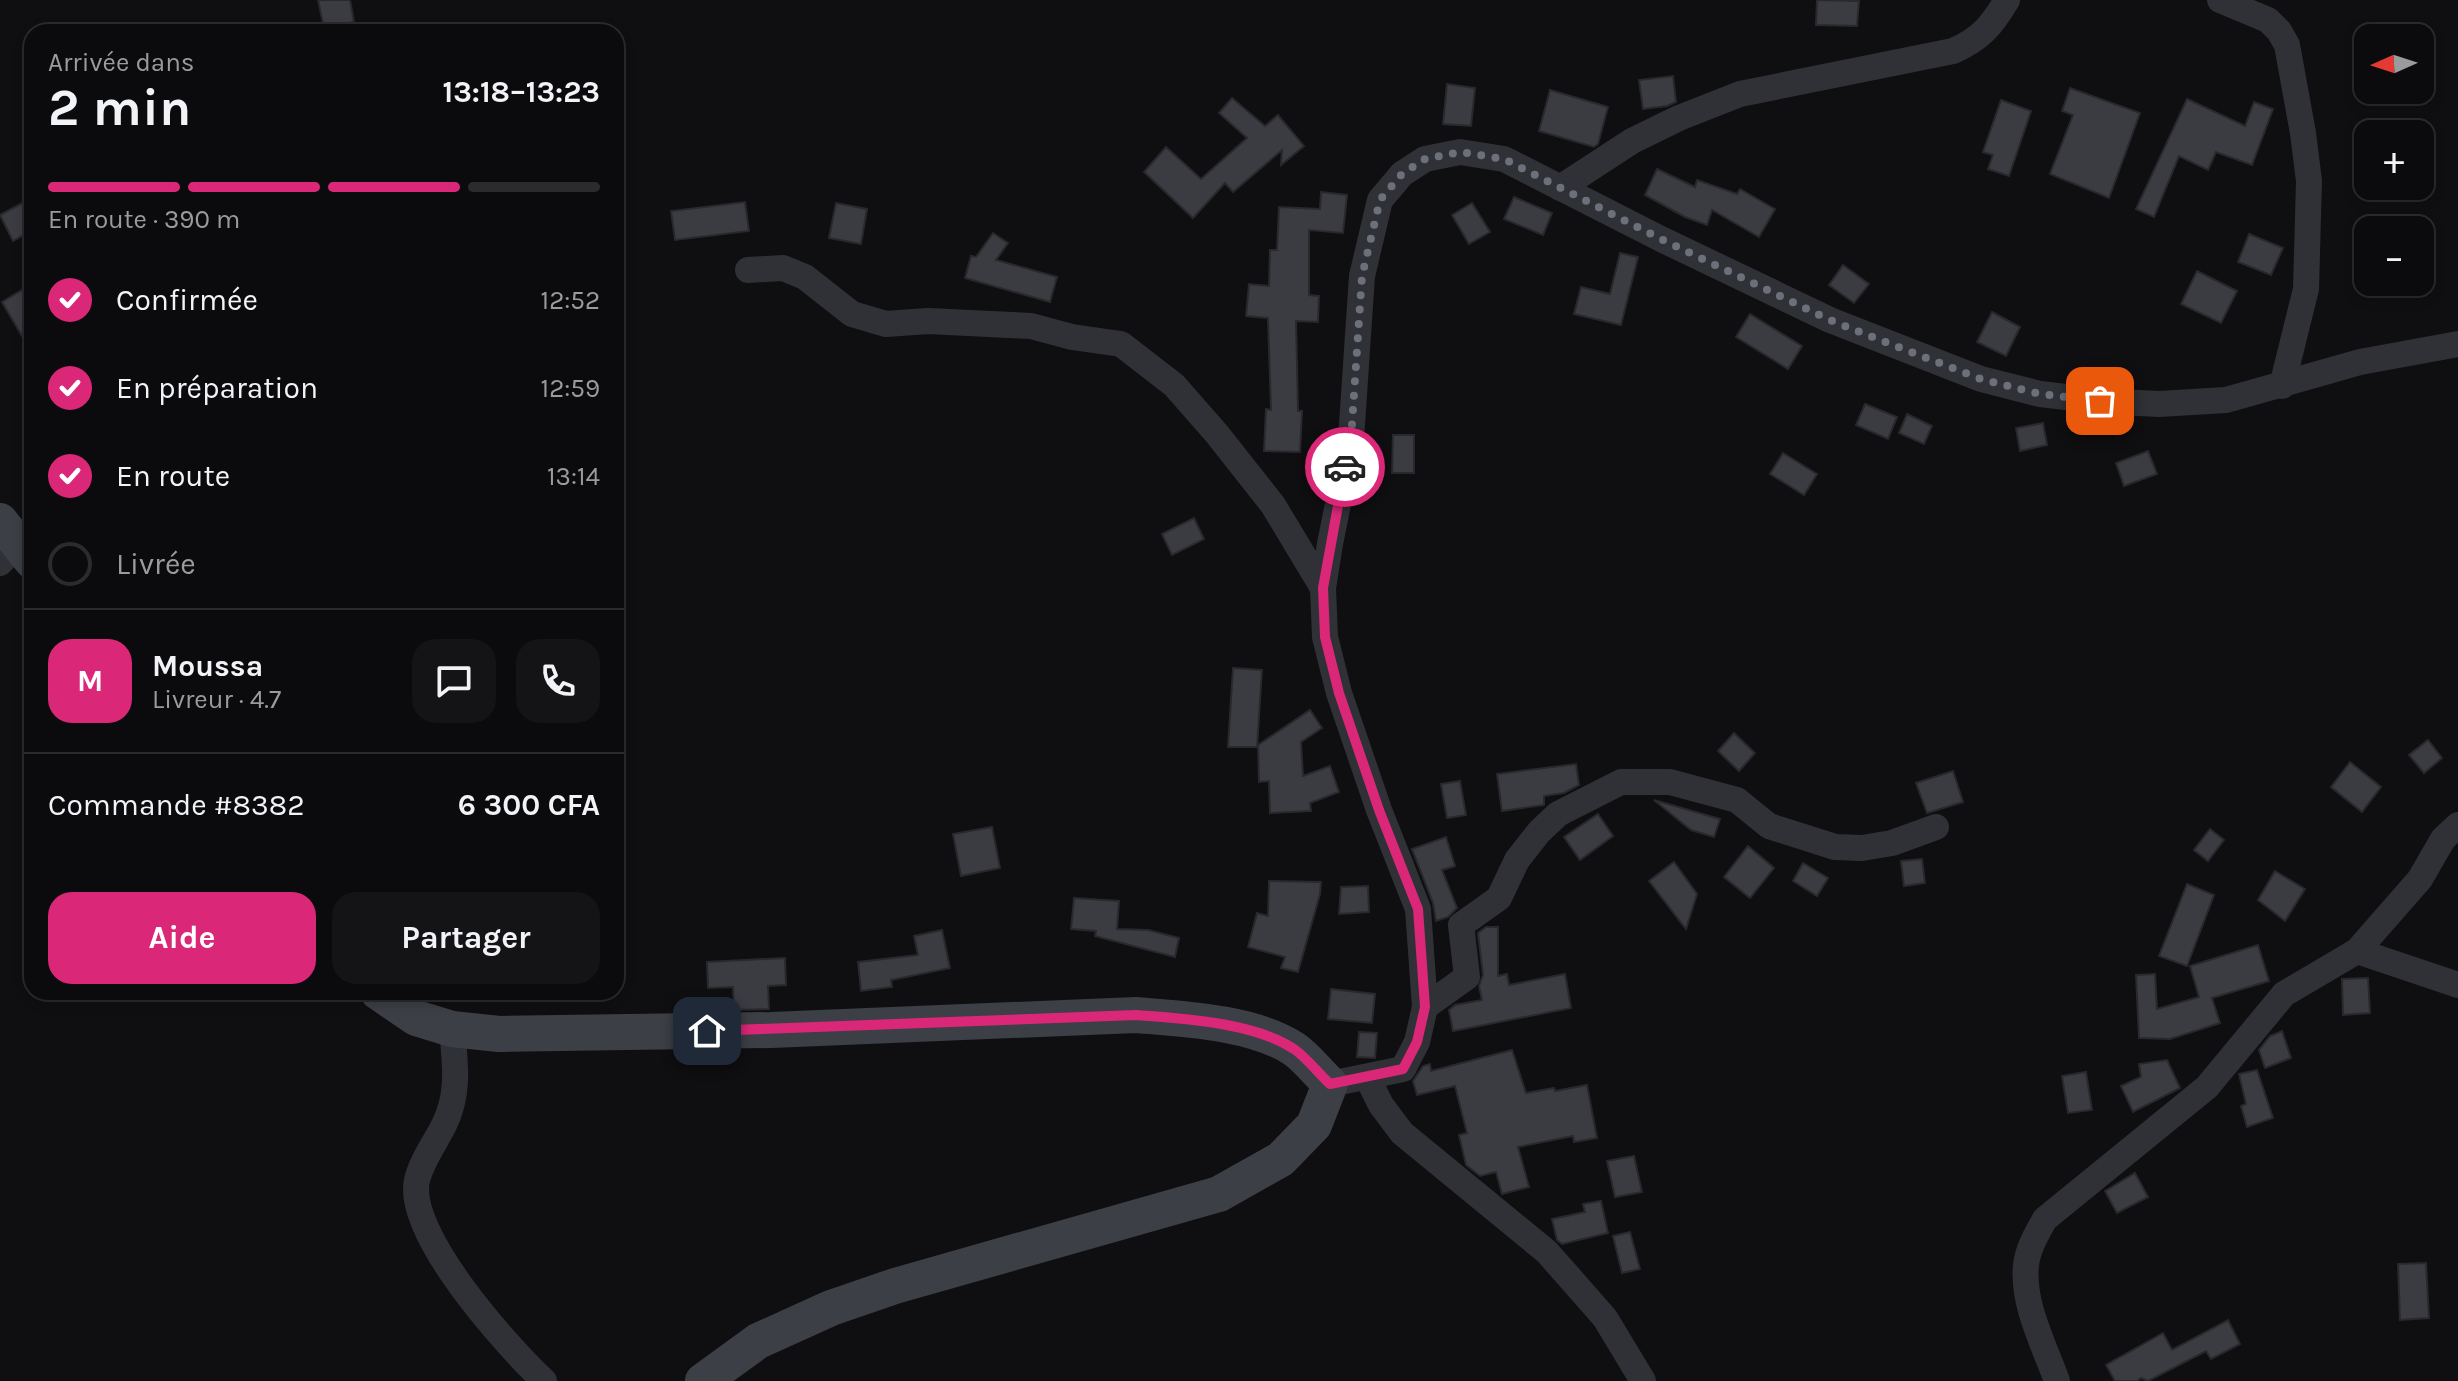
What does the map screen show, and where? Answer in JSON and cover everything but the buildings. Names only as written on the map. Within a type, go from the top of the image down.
[{"type":"main road","points":[[390,1000],[416,1018],[452,1029],[499,1034],[771,1030],[1136,1015],[1192,1020],[1256,1033],[1294,1050],[1330,1084],[1314,1125],[1281,1159],[1219,1194],[1038,1244],[831,1308],[758,1341],[703,1381]]},
{"type":"street","points":[[1560,188],[1632,141],[1740,94],[1953,51],[1975,42],[1987,32],[2007,0]]},
{"type":"street","points":[[2220,0],[2268,20],[2279,31],[2287,45],[2303,133],[2309,181],[2306,289],[2282,386]]},
{"type":"street","points":[[1330,1084],[1403,1069],[1417,1042],[1425,1007],[1418,909],[1379,810],[1339,693],[1325,637],[1323,588],[1351,439],[1362,276],[1380,200],[1402,174],[1425,159],[1460,152],[1504,159],[1830,320],[1981,379],[2040,394],[2159,404],[2226,400],[2360,362],[2458,344]]},
{"type":"street","points":[[748,270],[783,268],[805,277],[852,314],[886,324],[928,321],[1031,326],[1072,337],[1121,344],[1174,385],[1217,434],[1273,505],[1323,588]]},
{"type":"street","points":[[1425,1007],[1467,977],[1461,925],[1499,898],[1517,860],[1539,832],[1558,814],[1621,782],[1670,782],[1737,800],[1769,826],[1835,847],[1862,848],[1892,843],[1936,827]]},
{"type":"street","points":[[2057,1381],[2031,1307],[2026,1282],[2029,1252],[2045,1219],[2207,1087],[2284,994],[2357,951],[2420,879],[2443,839],[2458,825]]},
{"type":"street","points":[[2357,951],[2458,985]]},
{"type":"street","points":[[452,1029],[456,1092],[445,1123],[420,1168],[415,1199],[421,1220],[469,1297],[515,1354],[544,1381]]},
{"type":"street","points":[[1367,1077],[1381,1105],[1402,1133],[1547,1252],[1605,1318],[1643,1381]]},
{"type":"way so far","points":[[1345,467],[1351,439],[1362,276],[1380,200],[1402,174],[1425,159],[1460,152],[1504,159],[1661,239],[1830,320],[1880,340],[1981,379],[2040,394],[2100,401]]},
{"type":"route","points":[[707,1031],[1136,1015],[1192,1020],[1256,1033],[1294,1050],[1330,1084],[1403,1069],[1417,1042],[1425,1007],[1418,909],[1379,810],[1339,693],[1325,637],[1323,588],[1345,467]]}]
